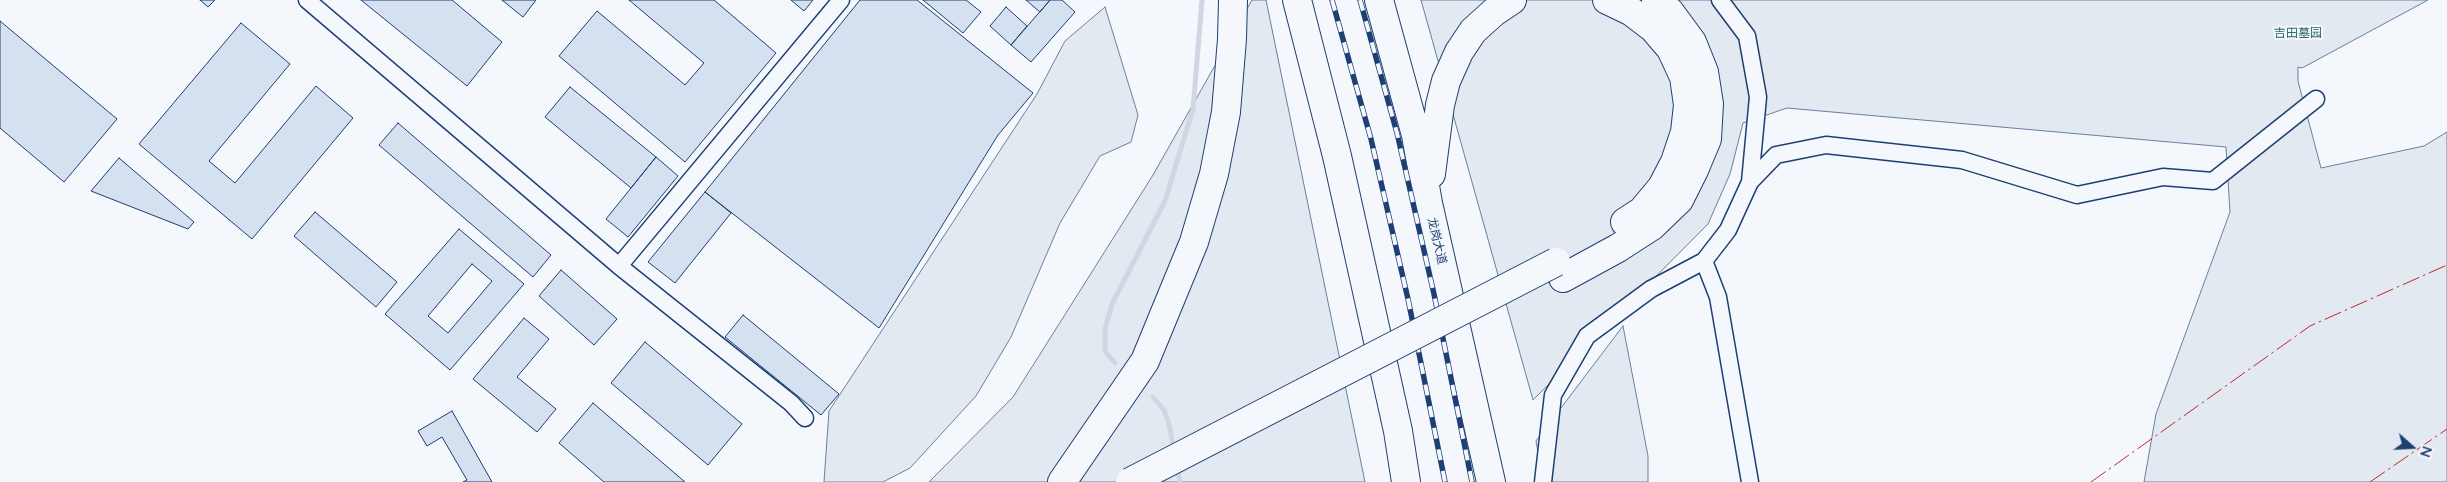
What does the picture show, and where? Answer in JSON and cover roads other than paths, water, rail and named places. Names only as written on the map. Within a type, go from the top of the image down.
[{"type":"highway","points":[[1062,482],[1144,361],[1194,242],[1214,174],[1226,112],[1233,0]]},
{"type":"highway","points":[[1297,0],[1337,156],[1398,431],[1406,482]]},
{"type":"highway","name":"龙岗大道","points":[[1379,0],[1416,136],[1428,203],[1491,482]]},
{"type":"highway","points":[[1428,203],[1440,105],[1446,81],[1459,52],[1473,31],[1494,12],[1512,0]]},
{"type":"highway","points":[[1167,482],[1559,270],[1642,210],[1662,187],[1676,162],[1686,132],[1688,105],[1684,77],[1671,50],[1653,28],[1632,12],[1607,0]]},
{"type":"highway","points":[[1130,482],[1559,270],[1618,248],[1652,226],[1678,200],[1694,170],[1707,139],[1710,104],[1704,72],[1692,42],[1670,12],[1656,0]]},
{"type":"street","points":[[307,0],[619,266],[791,403],[805,418]]},
{"type":"street","points":[[619,266],[841,0]]},
{"type":"street","points":[[1720,0],[1747,36],[1758,98],[1750,182]]},
{"type":"street","points":[[1543,482],[1553,395],[1587,336],[1651,289],[1704,261],[1728,230],[1750,182],[1776,154],[1826,145],[1962,160],[2077,195],[2163,177],[2213,181],[2316,100]]},
{"type":"street","points":[[1704,261],[1718,298],[1750,482]]},
{"type":"waterway","points":[[1115,363],[1105,351],[1105,329],[1112,304],[1165,201],[1193,109],[1202,0]]},
{"type":"waterway","points":[[1153,397],[1164,410],[1174,450]]},
{"type":"waterway","points":[[1177,468],[1180,482]]},
{"type":"railway","points":[[1332,0],[1371,139],[1408,299],[1445,482]]},
{"type":"railway","points":[[1360,0],[1397,133],[1434,294],[1472,482]]},
{"type":"park label","name":"吉田墓园","points":[[2298,33]]}]
